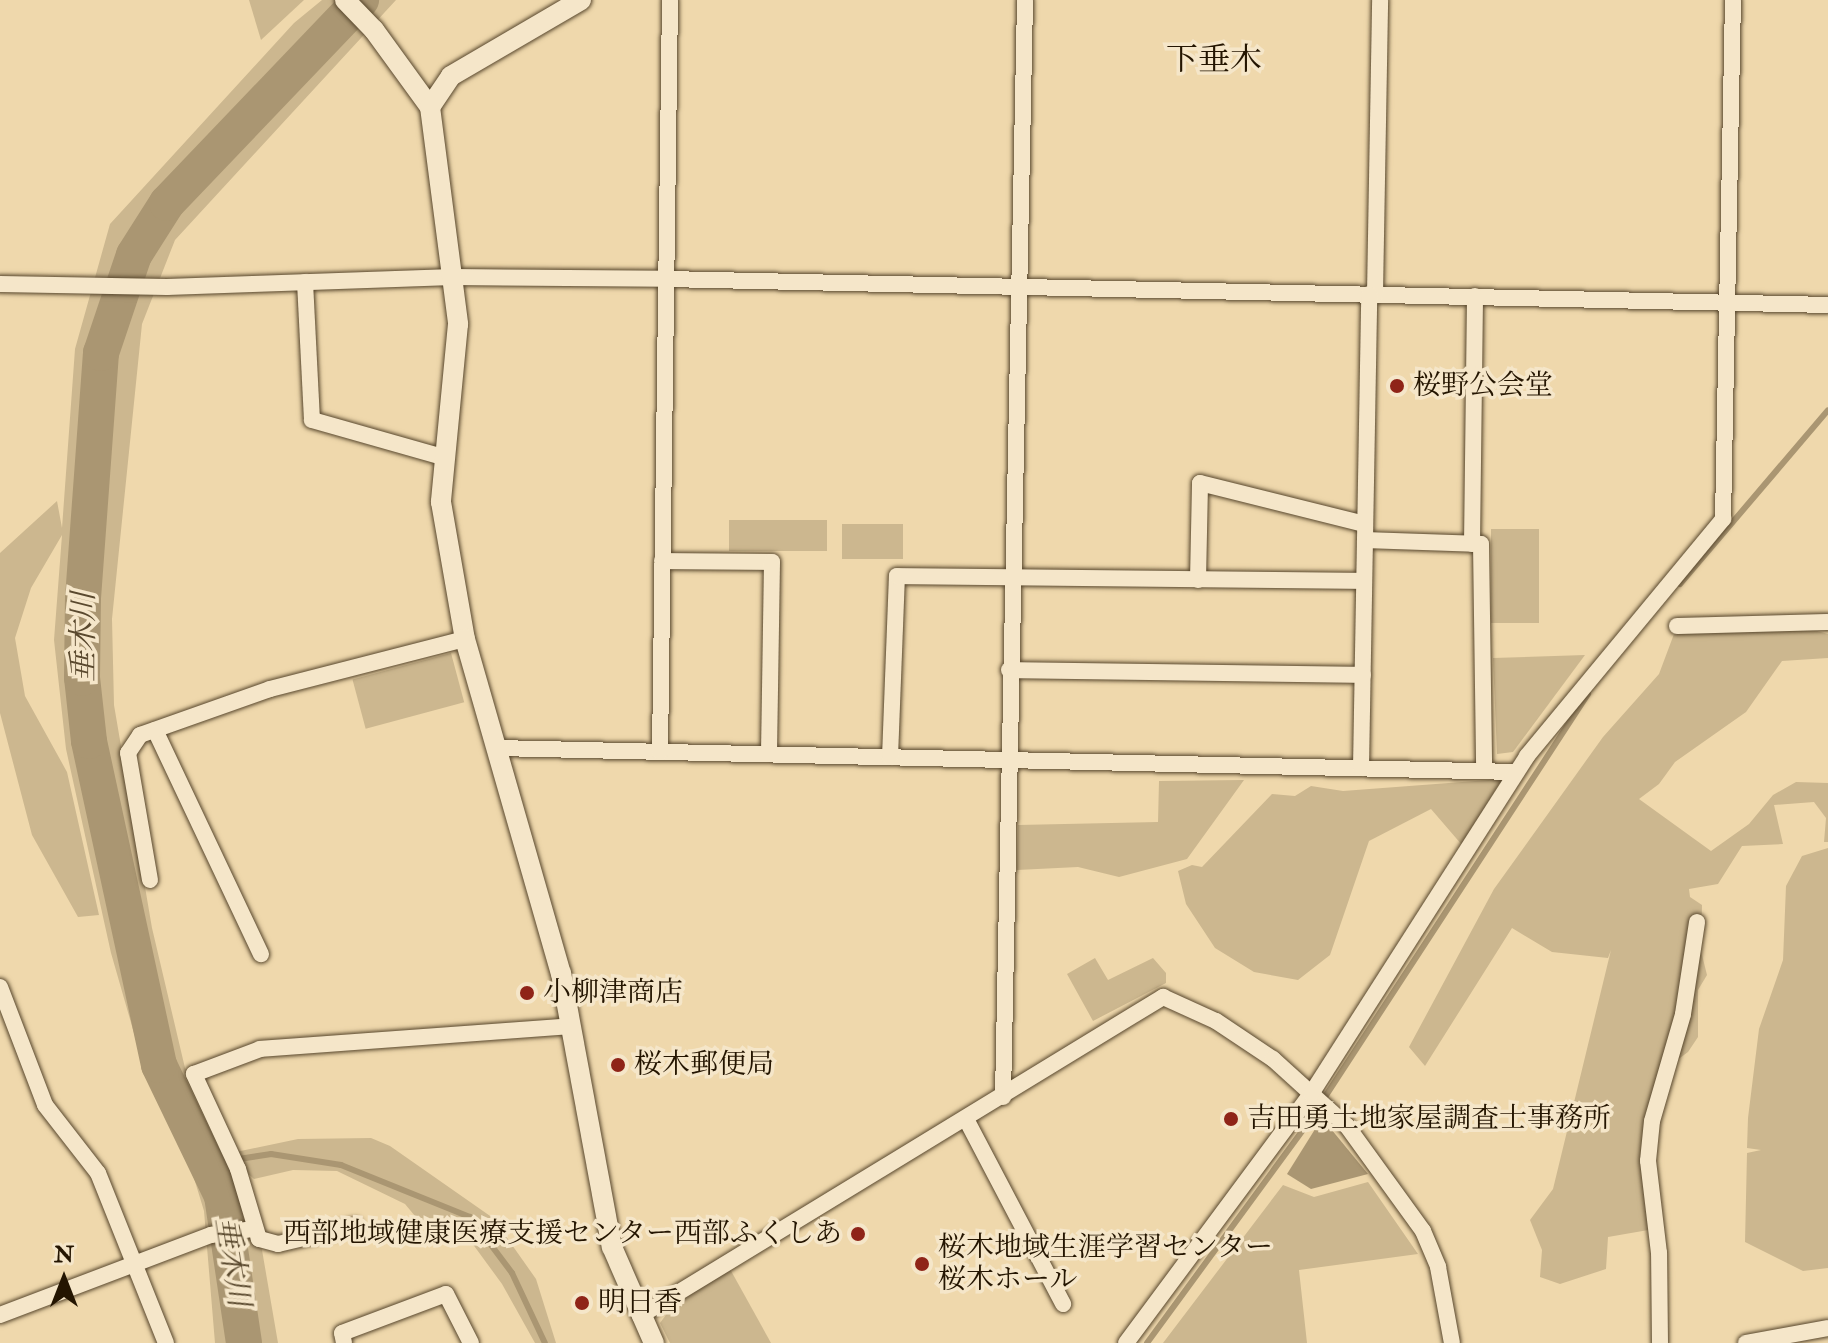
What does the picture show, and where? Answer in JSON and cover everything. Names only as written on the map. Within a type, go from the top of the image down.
[{"type":"street","points":[[345,0],[374,30],[430,107],[453,277],[457,353],[443,457],[443,532],[465,639],[561,973],[612,1247],[654,1343]]},
{"type":"street","points":[[430,107],[451,76],[581,0]]},
{"type":"street","points":[[660,752],[670,0]]},
{"type":"street","points":[[1003,1097],[1006,760],[1025,0]]},
{"type":"street","points":[[1361,768],[1380,0]]},
{"type":"street","points":[[1126,1343],[1313,1095],[1516,772],[1723,519],[1733,0]]},
{"type":"street","points":[[0,284],[167,287],[453,277],[666,279],[1828,305]]},
{"type":"street","points":[[305,282],[312,420],[443,457]]},
{"type":"street","points":[[1472,544],[1475,296]]},
{"type":"street","points":[[1198,580],[1200,483],[1365,532],[1481,544],[1484,770]]},
{"type":"street","points":[[662,561],[772,562],[769,754]]},
{"type":"street","points":[[890,757],[897,576],[1364,581]]},
{"type":"street","points":[[1677,626],[1828,622]]},
{"type":"street","points":[[150,880],[128,753],[140,735],[270,689],[465,639]]},
{"type":"street","points":[[1009,670],[1363,675]]},
{"type":"street","points":[[155,730],[261,954]]},
{"type":"street","points":[[497,748],[1516,772]]},
{"type":"street","points":[[1660,1343],[1659,1253],[1648,1161],[1652,1121],[1683,1014],[1697,922]]},
{"type":"street","points":[[0,987],[45,1105],[98,1173],[131,1266],[166,1343]]},
{"type":"street","points":[[640,1316],[1163,997],[1216,1021],[1273,1059],[1331,1111],[1423,1231],[1438,1267],[1452,1343]]},
{"type":"street","points":[[355,1226],[278,1244],[259,1239],[252,1229],[238,1169],[194,1074],[260,1049],[570,1026]]},
{"type":"street","points":[[966,1119],[1063,1304]]},
{"type":"street","points":[[0,1315],[211,1235],[252,1229]]},
{"type":"street","points":[[344,1343],[342,1333],[446,1294],[471,1343]]},
{"type":"street","points":[[1746,1343],[1828,1328]]},
{"type":"shaded area","points":[[249,0],[304,0],[261,40]]},
{"type":"shaded area","points":[[322,0],[396,0],[175,240],[142,324],[112,619],[114,705],[152,928],[185,1068],[231,1153],[298,1139],[371,1138],[390,1146],[493,1218],[536,1279],[556,1343],[535,1343],[502,1284],[461,1228],[430,1234],[405,1204],[337,1171],[293,1170],[254,1179],[243,1169],[238,1172],[262,1250],[278,1343],[215,1343],[204,1211],[190,1165],[144,1068],[111,953],[66,749],[54,640],[62,535],[31,588],[15,638],[25,696],[67,772],[99,915],[78,917],[32,835],[0,713],[0,553],[57,501],[62,528],[75,349],[110,224],[294,23]]},
{"type":"shaded area","points":[[729,520],[827,520],[827,551],[729,551]]},
{"type":"shaded area","points":[[842,524],[903,524],[903,559],[842,559]]},
{"type":"shaded area","points":[[1491,529],[1539,529],[1539,623],[1491,623]]},
{"type":"shaded area","points":[[1784,622],[1828,634],[1828,658],[1782,661],[1746,712],[1675,762],[1659,784],[1639,799],[1711,851],[1749,824],[1773,795],[1796,782],[1828,783],[1828,842],[1824,842],[1826,818],[1814,802],[1774,805],[1783,844],[1742,846],[1718,884],[1689,889],[1690,897],[1702,905],[1701,951],[1707,975],[1698,990],[1698,1037],[1688,1052],[1665,1069],[1652,1096],[1654,1229],[1608,1237],[1606,1269],[1560,1284],[1540,1277],[1542,1250],[1530,1220],[1553,1189],[1611,950],[1608,958],[1552,952],[1512,928],[1425,1066],[1409,1047],[1494,889],[1603,737],[1659,674],[1677,626]]},
{"type":"shaded area","points":[[451,653],[464,702],[366,729],[352,679]]},
{"type":"shaded area","points":[[1585,655],[1513,752],[1497,754],[1493,658]]},
{"type":"shaded area","points":[[1502,779],[1462,845],[1431,809],[1369,841],[1330,955],[1298,980],[1254,972],[1215,948],[1186,904],[1178,871],[1192,865],[1202,867],[1272,794],[1295,796],[1311,786],[1343,791]]},
{"type":"shaded area","points":[[1244,780],[1187,859],[1119,877],[1078,867],[1017,870],[1018,825],[1158,822],[1159,781]]},
{"type":"shaded area","points":[[1828,848],[1828,1268],[1803,1271],[1745,1242],[1747,1153],[1761,1150],[1747,1148],[1748,1118],[1759,1029],[1783,960],[1786,886],[1802,856]]},
{"type":"shaded area","points":[[1095,958],[1108,980],[1153,958],[1166,973],[1166,983],[1093,1021],[1067,974]]},
{"type":"shaded area","points":[[1322,1118],[1368,1174],[1311,1189],[1287,1174]]},
{"type":"shaded area","points":[[1368,1182],[1418,1254],[1299,1270],[1307,1343],[1163,1343],[1283,1185],[1314,1197]]},
{"type":"shaded area","points":[[730,1269],[771,1343],[670,1343],[660,1323],[674,1304]]},
{"type":"waterway","name":"垂木川","points":[[244,1343],[222,1196],[159,1065],[89,741],[82,678],[83,598],[101,353],[134,255],[167,203],[361,0]]},
{"type":"waterway","points":[[1680,584],[1828,410]]},
{"type":"waterway","points":[[1147,1343],[1306,1126],[1588,694]]},
{"type":"waterway","points":[[206,1164],[271,1154],[341,1165],[470,1217],[512,1273],[545,1343]]},
{"type":"place","name":"桜野公会堂","points":[[1397,386]]},
{"type":"place","name":"小柳津商店","points":[[527,993]]},
{"type":"place","name":"桜木郵便局","points":[[618,1065]]},
{"type":"place","name":"吉田勇土地家屋調査士事務所","points":[[1231,1119]]},
{"type":"place","name":"西部地域健康医療支援センター西部ふくしあ","points":[[858,1234]]},
{"type":"place","name":"桜木地域生涯学習センター 桜木ホール","points":[[922,1264]]},
{"type":"place","name":"明日香","points":[[582,1303]]},
{"type":"district","name":"下垂木","points":[[1214,60]]}]
